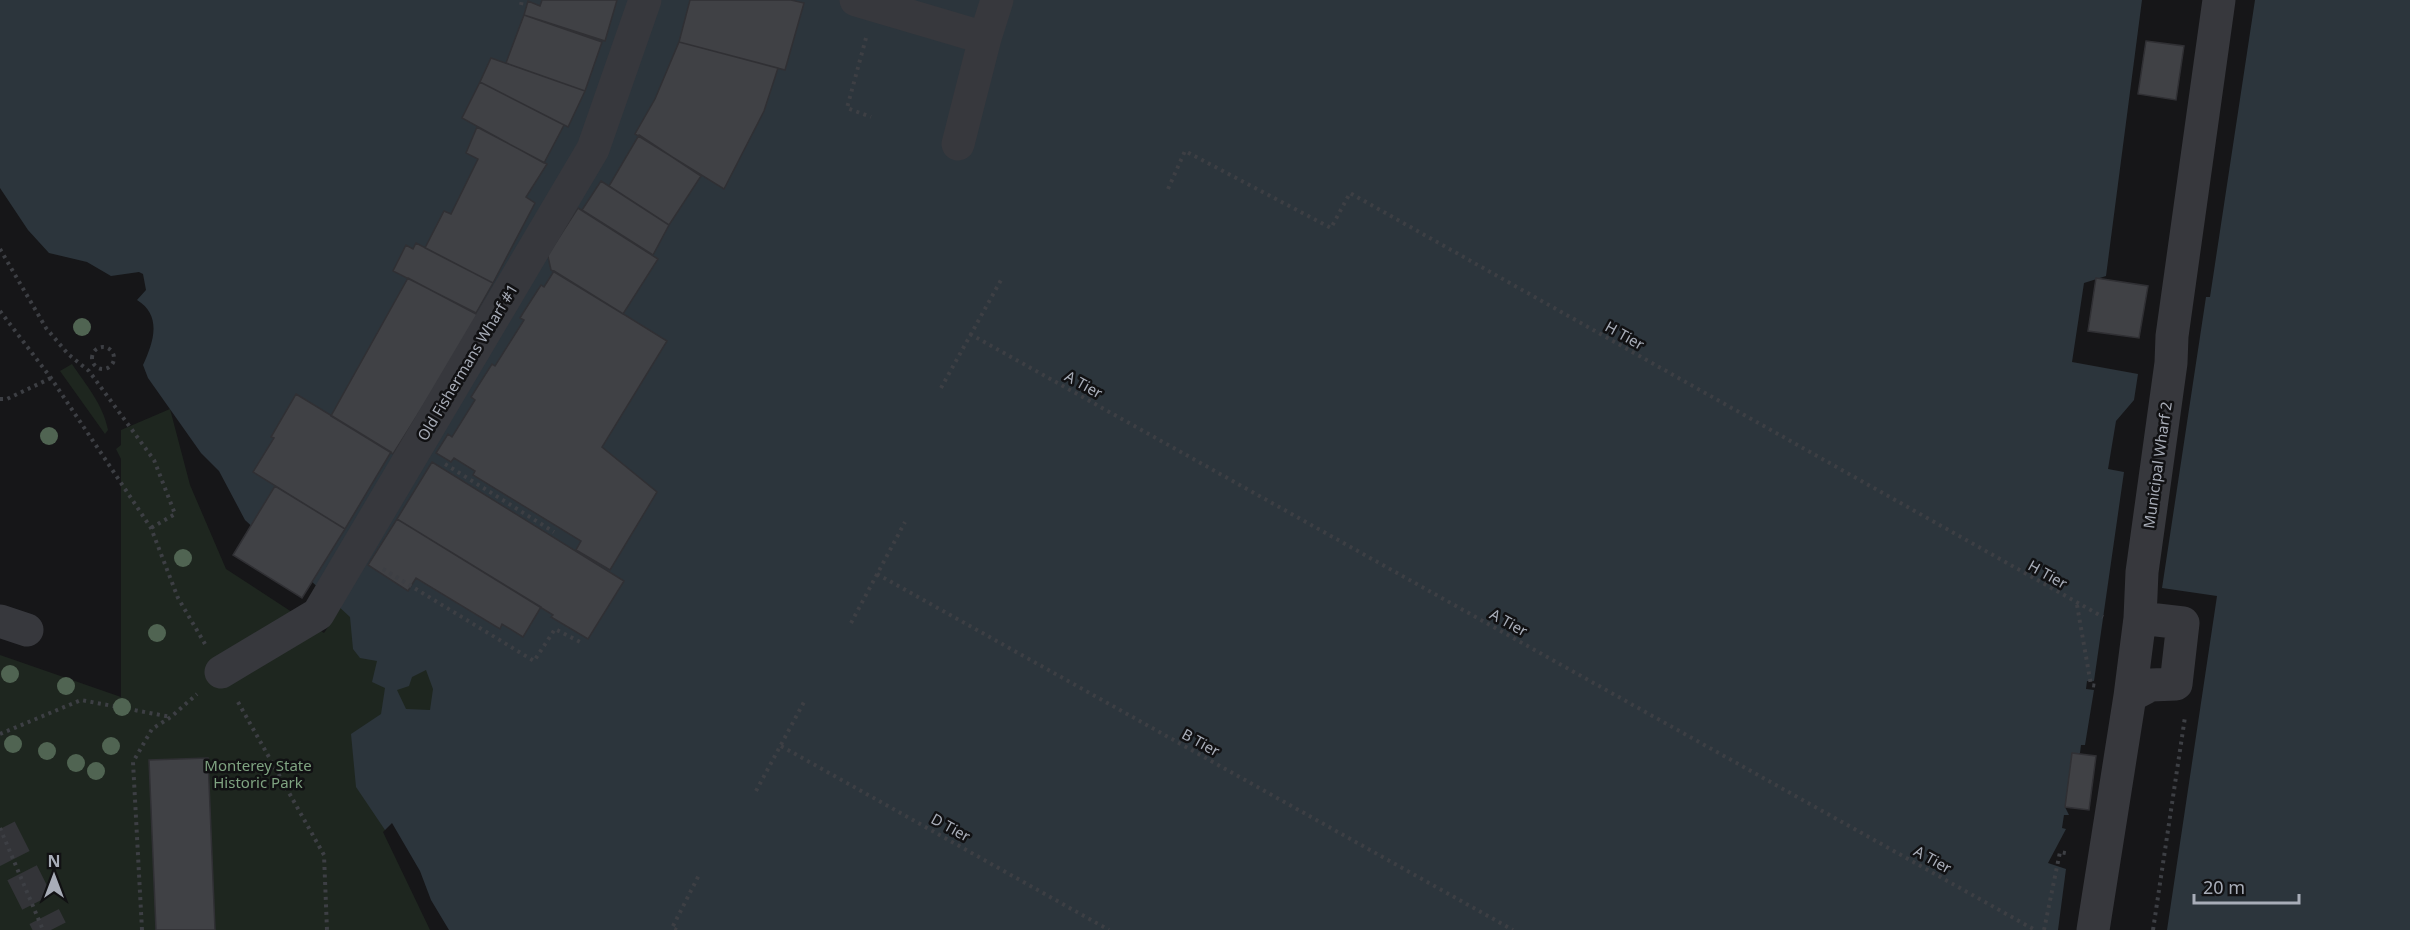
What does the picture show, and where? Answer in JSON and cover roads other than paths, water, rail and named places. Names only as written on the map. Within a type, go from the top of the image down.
[{"type":"street","name":"Old Fishermans Wharf #1","points":[[221,672],[318,614],[593,149],[645,0]]},
{"type":"street","points":[[958,144],[997,0]]},
{"type":"street","name":"Municipal Wharf 2","points":[[2093,930],[2130,696],[2140,618],[2142,572],[2171,363],[2172,336],[2219,0]]},
{"type":"street","points":[[865,3],[985,38]]},
{"type":"street","points":[[2130,696],[2151,685],[2176,684],[2182,623],[2140,618]]},
{"type":"tunnel","points":[[0,829],[51,930]]},
{"type":"park label","name":"Monterey State Historic Park","points":[[258,774]]}]
